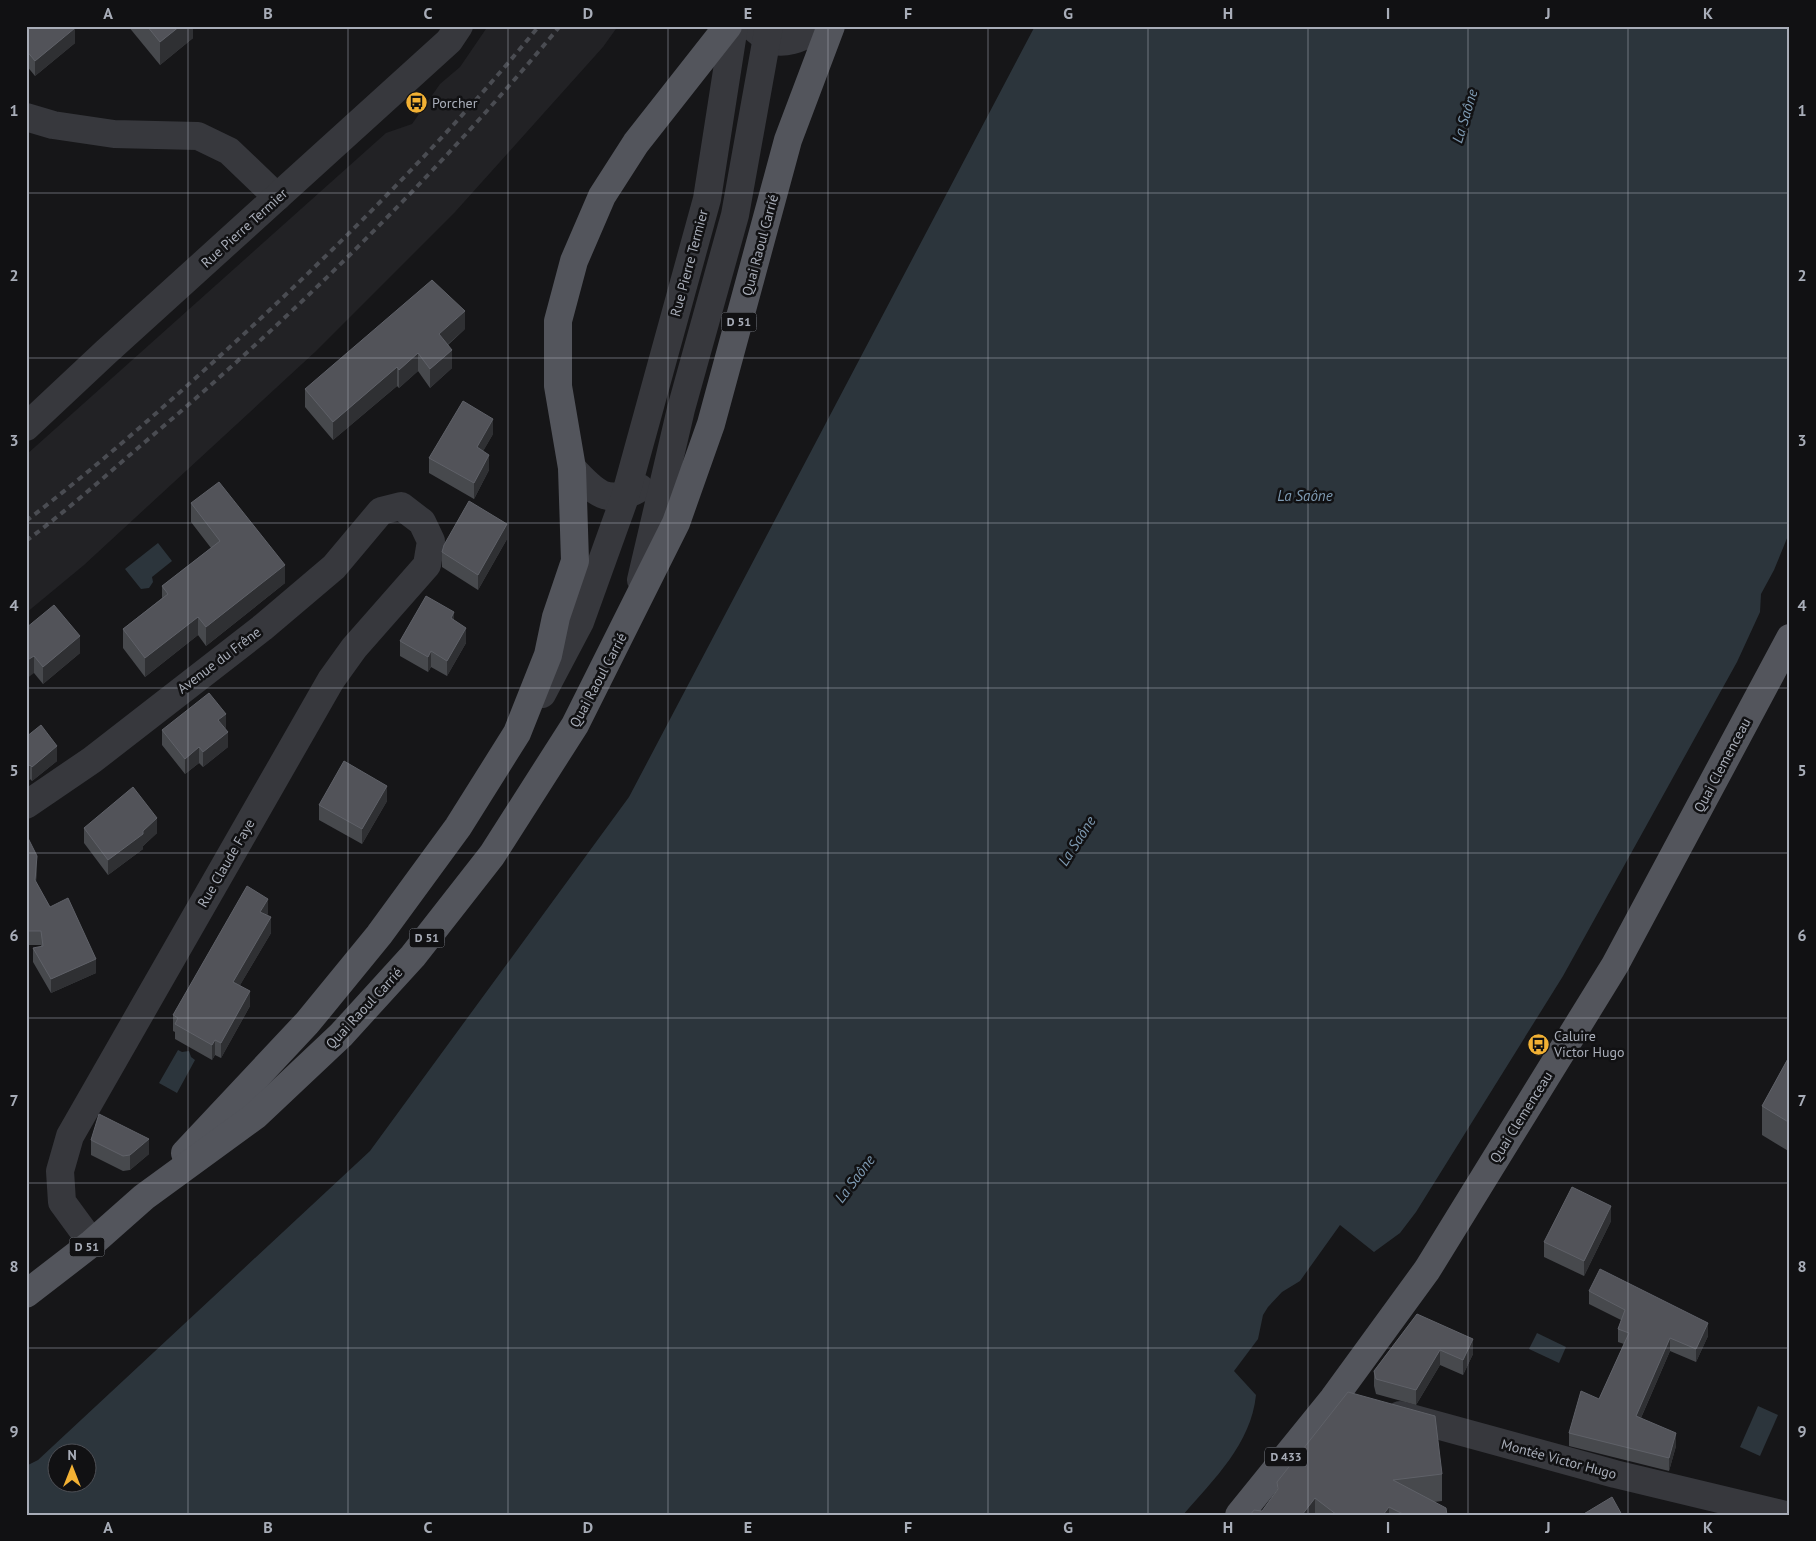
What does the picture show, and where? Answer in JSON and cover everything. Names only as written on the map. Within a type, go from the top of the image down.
[{"type":"main road","name":"Quai Raoul Carrié","points":[[26,1294],[92,1243],[144,1197],[307,1023],[379,934],[458,827],[517,732],[548,655],[556,617],[575,561],[572,468],[558,386],[558,321],[574,261],[602,196],[636,143],[728,26]]},
{"type":"main road","name":"Quai Raoul Carrié","points":[[144,1197],[255,1116],[341,1034],[413,956],[498,847],[575,725],[633,613],[676,523],[711,424],[788,140],[831,26]]},
{"type":"main road","name":"Quai Clemenceau","points":[[1239,1515],[1333,1399],[1428,1270],[1615,965],[1790,638]]},
{"type":"street","name":"Rue Pierre Termier","points":[[26,427],[449,41],[459,26]]},
{"type":"street","name":"Rue Pierre Termier","points":[[517,732],[550,682],[580,622],[625,496],[707,199],[734,26]]},
{"type":"street","points":[[633,613],[682,409],[734,215],[764,30],[793,41],[811,30],[813,26]]},
{"type":"street","points":[[26,116],[53,125],[114,134],[198,136],[229,151],[277,197]]},
{"type":"street","points":[[572,468],[593,491],[614,496],[625,496],[654,480],[682,409]]},
{"type":"street","name":"Avenue du Frêne","points":[[26,805],[92,760],[262,628],[334,568],[381,511],[401,506]]},
{"type":"street","name":"Rue Claude Faye","points":[[92,1243],[62,1202],[60,1172],[70,1136],[331,680],[354,648],[427,565],[431,541],[422,522],[401,506]]},
{"type":"street","name":"Montée Victor Hugo","points":[[1333,1399],[1615,1474],[1786,1515]]},
{"type":"shaded area","points":[[488,26],[618,26],[603,47],[455,212],[315,352],[84,565],[26,613],[26,455],[386,133],[412,124],[440,84],[460,67]]},
{"type":"water","name":"La Saône","points":[[1035,26],[1790,26],[1790,531],[1774,570],[1761,594],[1760,612],[1737,662],[1563,976],[1416,1212],[1400,1233],[1374,1252],[1340,1225],[1300,1281],[1282,1292],[1268,1307],[1263,1315],[1258,1339],[1234,1371],[1256,1395],[1253,1413],[1247,1429],[1229,1460],[1183,1515],[26,1515],[26,1466],[38,1460],[48,1451],[48,1494],[98,1494],[98,1444],[55,1444],[370,1151],[629,797]]},
{"type":"water","points":[[158,543],[172,561],[152,577],[153,582],[149,588],[141,589],[125,569]]},
{"type":"water","points":[[178,1050],[182,1052],[189,1051],[191,1057],[195,1060],[177,1093],[159,1083]]},
{"type":"water","points":[[1537,1333],[1566,1347],[1559,1363],[1529,1349]]},
{"type":"water","points":[[1758,1406],[1778,1415],[1760,1456],[1740,1447]]},
{"type":"building","points":[[26,26],[74,26],[75,28],[35,61],[26,50]]},
{"type":"building","points":[[147,26],[180,26],[160,42]]},
{"type":"building","points":[[432,280],[465,311],[439,334],[452,350],[430,369],[418,353],[399,370],[397,367],[333,422],[305,389]]},
{"type":"building","points":[[463,401],[493,419],[477,447],[489,455],[474,483],[429,458]]},
{"type":"building","points":[[219,482],[285,565],[206,627],[198,617],[145,658],[123,629],[168,594],[162,586],[220,541],[191,503]]},
{"type":"building","points":[[469,501],[507,524],[478,575],[442,552],[444,545]]},
{"type":"building","points":[[426,596],[454,612],[451,618],[466,628],[447,661],[431,651],[428,657],[400,641]]},
{"type":"building","points":[[54,605],[80,636],[43,667],[34,656],[26,661],[26,628]]},
{"type":"building","points":[[209,693],[226,714],[218,720],[228,732],[203,752],[199,747],[185,759],[162,730]]},
{"type":"building","points":[[41,725],[57,746],[32,767],[30,765],[26,768],[26,737]]},
{"type":"building","points":[[344,761],[387,786],[362,829],[319,805]]},
{"type":"building","points":[[133,787],[157,818],[143,831],[143,834],[108,860],[84,828]]},
{"type":"building","points":[[27,836],[37,856],[35,880],[50,907],[68,898],[96,959],[51,979],[33,948],[43,946],[41,931],[26,931]]},
{"type":"building","points":[[247,886],[268,899],[260,912],[271,917],[233,982],[250,991],[221,1043],[215,1040],[212,1045],[175,1024],[178,1018],[173,1015]]},
{"type":"building","points":[[1790,1055],[1790,1123],[1762,1106]]},
{"type":"building","points":[[99,1114],[149,1139],[130,1155],[123,1156],[91,1140]]},
{"type":"building","points":[[1572,1187],[1611,1206],[1584,1261],[1544,1242]]},
{"type":"building","points":[[1600,1269],[1708,1323],[1696,1349],[1670,1338],[1636,1416],[1676,1433],[1669,1458],[1569,1433],[1581,1391],[1599,1399],[1629,1333],[1618,1329],[1625,1310],[1589,1291]]},
{"type":"building","points":[[1417,1314],[1473,1339],[1463,1360],[1440,1350],[1416,1390],[1376,1379],[1374,1371]]},
{"type":"building","points":[[1348,1392],[1435,1416],[1442,1474],[1393,1480],[1446,1508],[1447,1515],[1405,1515],[1389,1507],[1383,1515],[1337,1515],[1315,1498],[1302,1515],[1250,1515],[1254,1510],[1262,1511],[1278,1489],[1277,1482]]},
{"type":"building","points":[[1612,1497],[1622,1515],[1582,1515]]},
{"type":"railway","points":[[26,521],[110,453],[164,406],[244,334],[321,260],[434,146],[539,26]]},
{"type":"railway","points":[[26,541],[55,519],[196,398],[306,298],[411,193],[512,83],[560,26]]},
{"type":"place","name":"Porcher","points":[[416,103]]},
{"type":"place","name":"Caluire Victor Hugo","points":[[1538,1044]]}]
